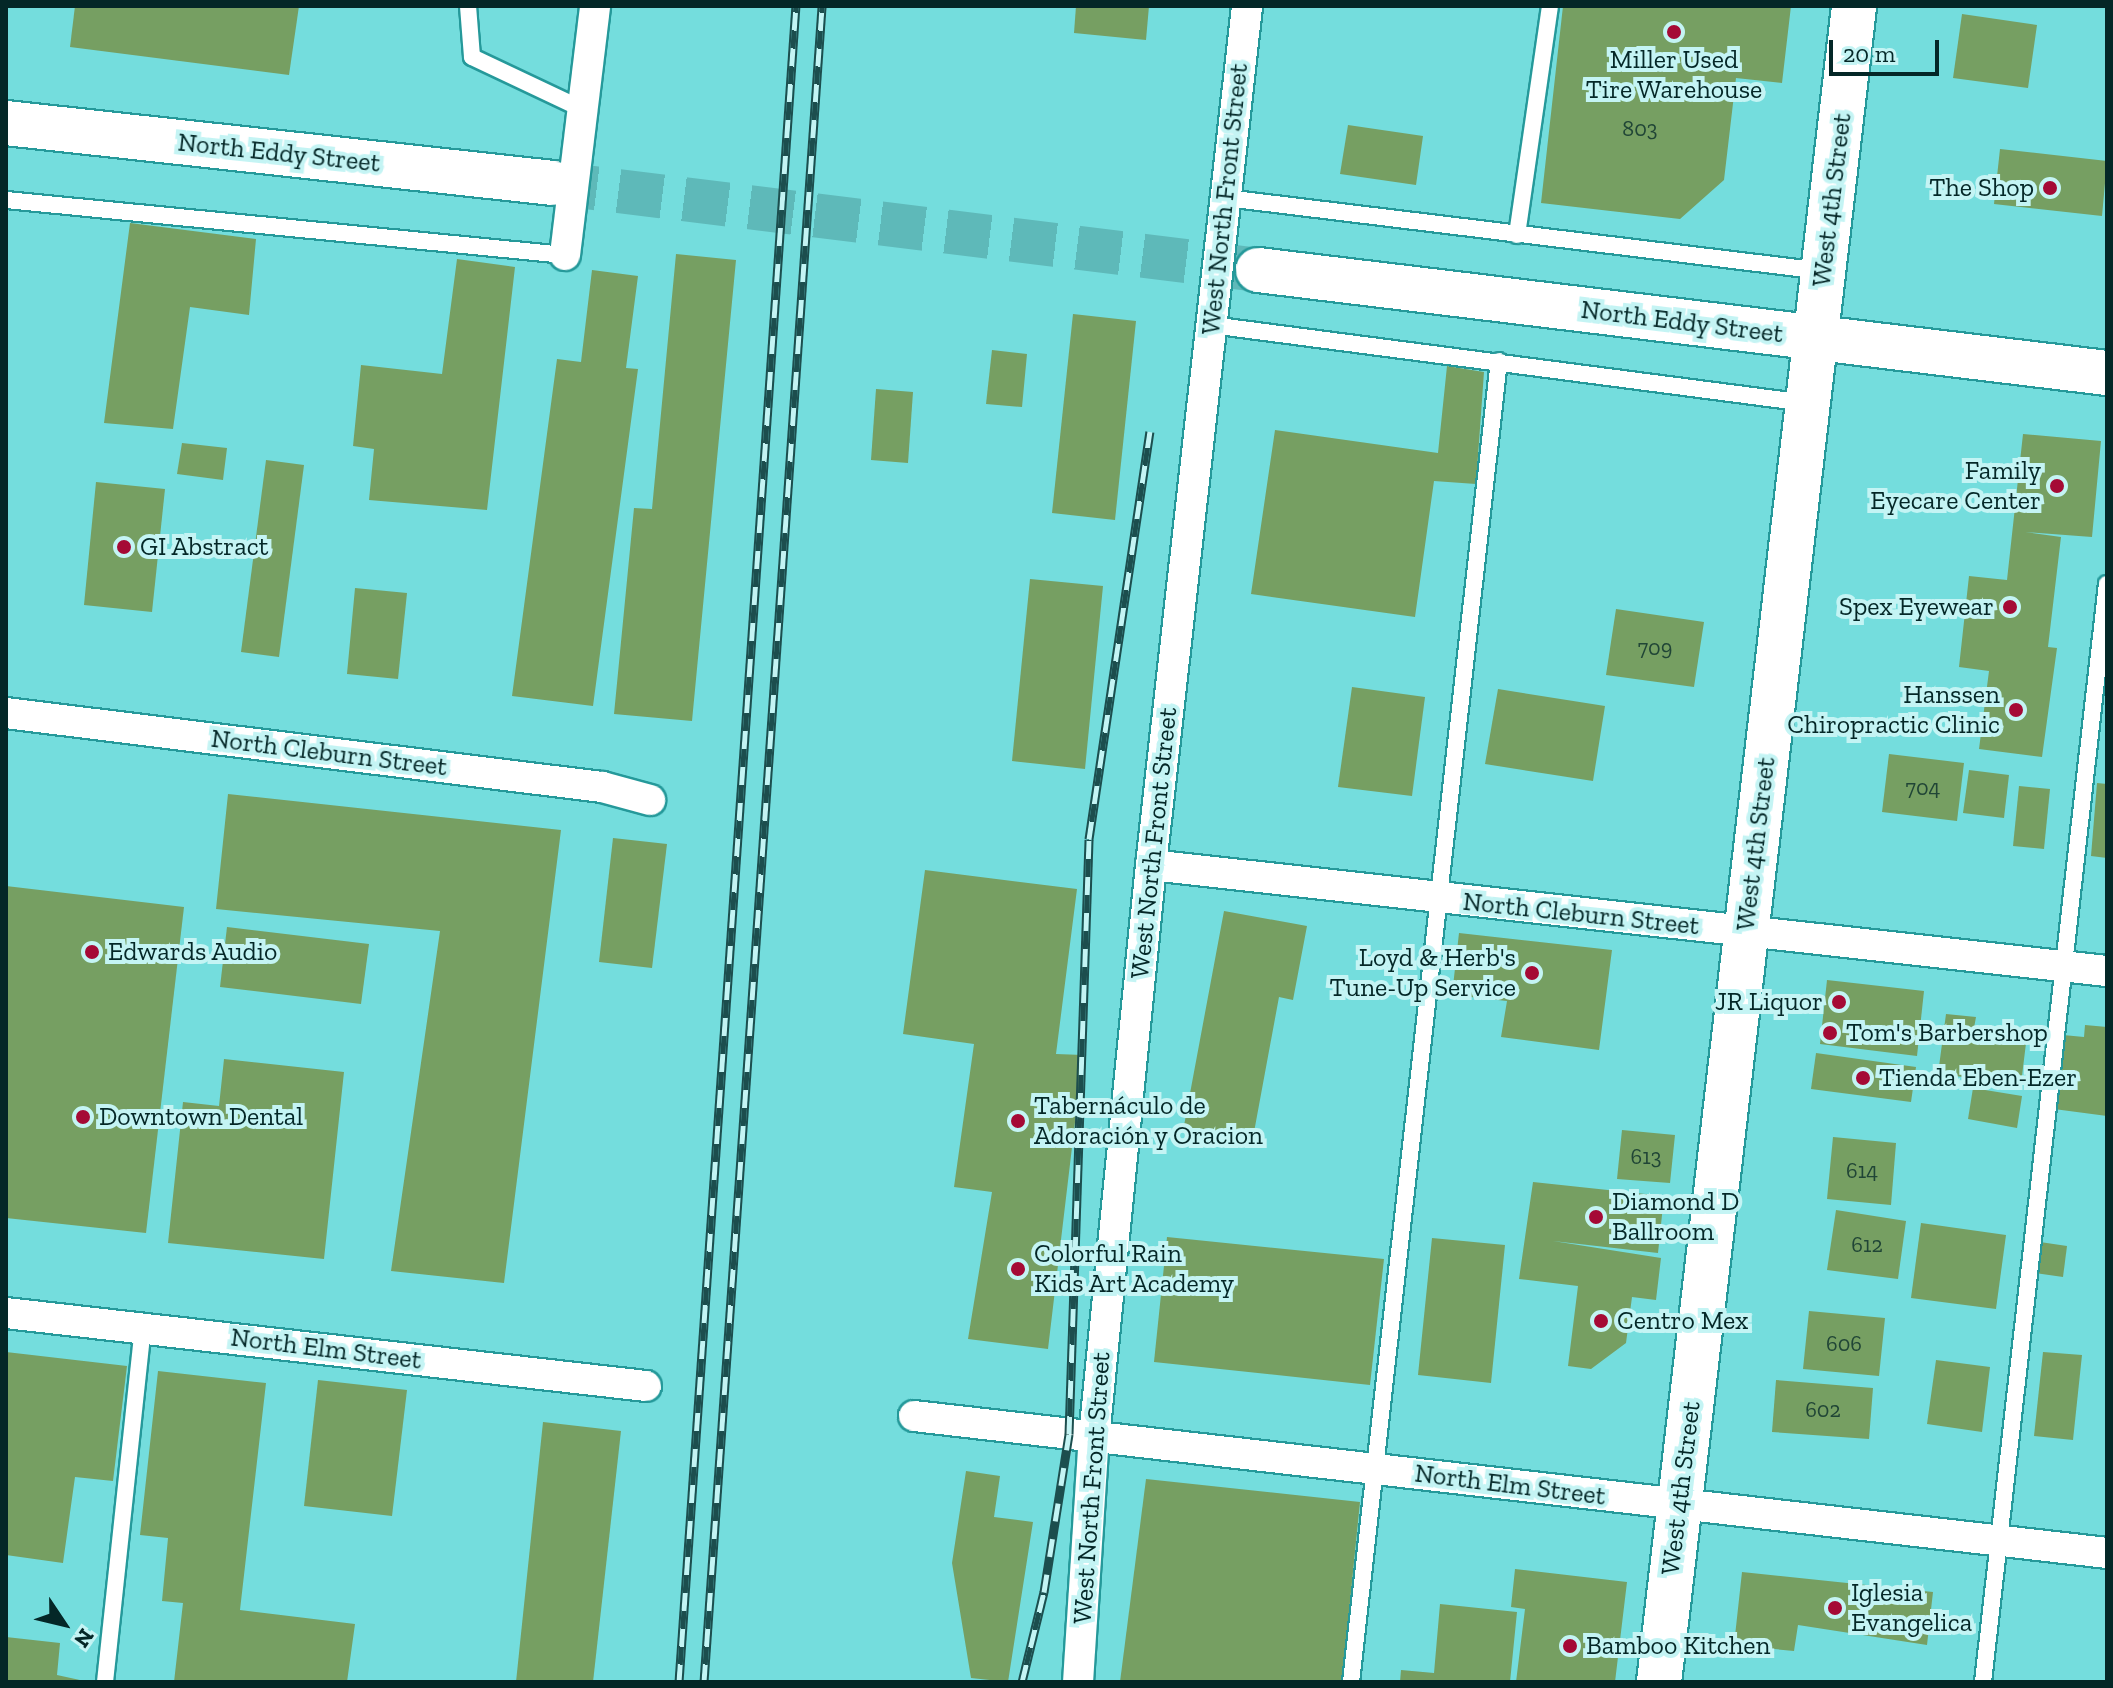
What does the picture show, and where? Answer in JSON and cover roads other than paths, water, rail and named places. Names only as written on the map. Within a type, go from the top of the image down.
[{"type":"main road","name":"West 4th Street","points":[[1659,1682],[1854,6]]},
{"type":"main road","name":"North Eddy Street","points":[[6,123],[553,183]]},
{"type":"main road","name":"North Eddy Street","points":[[1258,270],[2107,373]]},
{"type":"street","points":[[565,255],[595,6]]},
{"type":"street","name":"West North Front Street","points":[[1078,1682],[1094,1437],[1151,865],[1247,6]]},
{"type":"street","name":"North Cleburn Street","points":[[6,713],[602,787],[650,800]]},
{"type":"street","name":"North Cleburn Street","points":[[1151,865],[2107,971]]},
{"type":"street","name":"North Elm Street","points":[[6,1313],[646,1386]]},
{"type":"street","name":"North Elm Street","points":[[914,1416],[2107,1553]]},
{"type":"lane","points":[[468,6],[472,57],[584,110]]},
{"type":"lane","points":[[1517,235],[1550,6]]},
{"type":"lane","points":[[1226,198],[1824,271]]},
{"type":"lane","points":[[6,200],[565,255]]},
{"type":"lane","points":[[1211,325],[1808,404]]},
{"type":"lane","points":[[1351,1682],[1372,1469],[1499,361]]},
{"type":"lane","points":[[1983,1682],[2107,584]]},
{"type":"lane","points":[[105,1682],[143,1328]]},
{"type":"tunnel","points":[[553,183],[1258,270]]},
{"type":"railway","points":[[679,1682],[796,6]]},
{"type":"railway","points":[[704,1682],[822,6]]},
{"type":"railway","points":[[1022,1682],[1044,1592],[1069,1434],[1089,839],[1150,432]]},
{"type":"place","name":"Miller Used Tire Warehouse","points":[[1674,32]]},
{"type":"place","name":"The Shop","points":[[2050,188]]},
{"type":"place","name":"Family Eyecare Center","points":[[2057,486]]},
{"type":"place","name":"GI Abstract","points":[[124,547]]},
{"type":"place","name":"Spex Eyewear","points":[[2010,607]]},
{"type":"place","name":"Hanssen Chiropractic Clinic","points":[[2016,710]]},
{"type":"place","name":"Edwards Audio","points":[[92,952]]},
{"type":"place","name":"Loyd & Herb's Tune-Up Service","points":[[1532,973]]},
{"type":"place","name":"JR Liquor","points":[[1839,1002]]},
{"type":"place","name":"Tom's Barbershop","points":[[1830,1033]]},
{"type":"place","name":"Tienda Eben-Ezer","points":[[1863,1078]]},
{"type":"place","name":"Downtown Dental","points":[[83,1117]]},
{"type":"place","name":"Tabernáculo de Adoración y Oracion","points":[[1018,1121]]},
{"type":"place","name":"Diamond D Ballroom","points":[[1596,1217]]},
{"type":"place","name":"Colorful Rain Kids Art Academy","points":[[1018,1269]]},
{"type":"place","name":"Centro Mex","points":[[1601,1321]]},
{"type":"place","name":"Iglesia Evangelica","points":[[1835,1608]]},
{"type":"place","name":"Bamboo Kitchen","points":[[1570,1646]]}]
